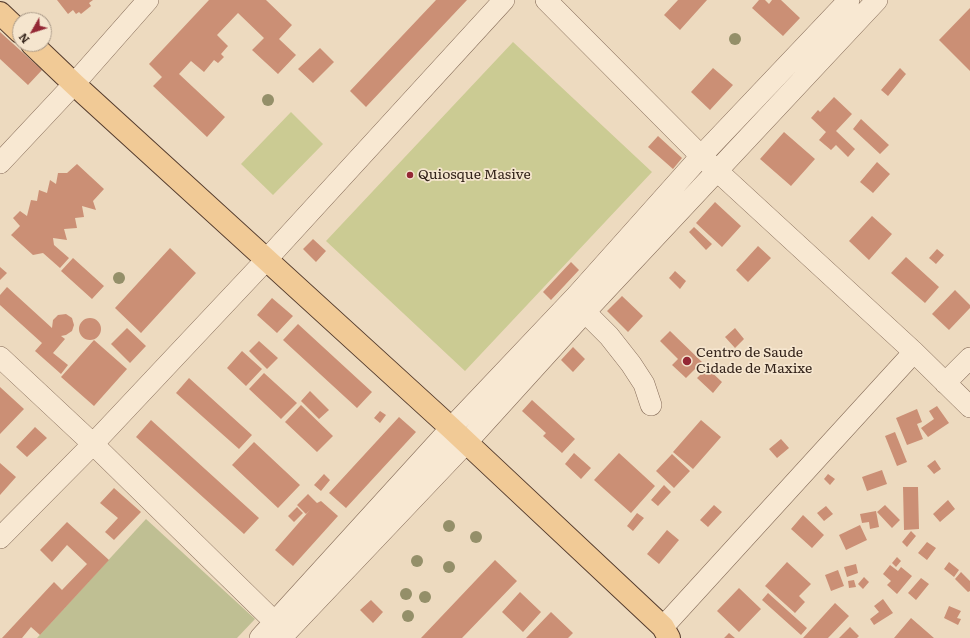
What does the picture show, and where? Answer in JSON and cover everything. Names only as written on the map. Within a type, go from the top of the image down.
[{"type":"main road","points":[[0,14],[12,25]]},
{"type":"main road","points":[[40,52],[467,442],[666,633]]},
{"type":"street","points":[[0,163],[74,84],[148,0]]},
{"type":"street","points":[[0,538],[93,444],[267,259],[504,0]]},
{"type":"street","points":[[546,0],[701,156],[914,352],[970,407]]},
{"type":"street","points":[[281,631],[451,428],[577,295],[701,156],[849,0]]},
{"type":"street","points":[[260,638],[281,631],[467,442],[717,170],[796,88],[877,0]]},
{"type":"street","points":[[586,312],[609,336],[632,364],[644,384],[651,405]]},
{"type":"street","points":[[666,633],[914,352]]},
{"type":"street","points":[[0,357],[93,444],[281,631]]},
{"type":"street","points":[[946,382],[970,358]]},
{"type":"green space","points":[[513,42],[652,172],[465,371],[326,241]]},
{"type":"green space","points":[[291,112],[323,144],[273,195],[241,164]]},
{"type":"green space","points":[[146,519],[255,619],[237,638],[37,638]]},
{"type":"building","points":[[57,0],[93,0],[89,3],[91,6],[81,14],[79,12],[76,14],[73,10],[68,14]]},
{"type":"building","points":[[209,0],[266,0],[292,25],[279,39],[296,55],[278,74],[252,50],[264,38],[238,13],[217,35],[228,46],[221,54],[224,57],[218,63],[214,60],[204,72],[191,61],[179,74],[225,117],[207,137],[153,86],[162,77],[149,64]]},
{"type":"building","points":[[436,0],[467,0],[366,107],[350,91]]},
{"type":"building","points":[[678,0],[707,0],[680,30],[664,15]]},
{"type":"building","points":[[759,0],[765,0],[769,4],[772,0],[781,0],[800,18],[783,36],[752,8]]},
{"type":"building","points":[[970,8],[970,71],[939,40]]},
{"type":"building","points":[[0,32],[12,43],[12,52],[22,52],[42,70],[28,85],[0,59]]},
{"type":"building","points":[[320,48],[334,62],[313,83],[298,69]]},
{"type":"building","points":[[713,68],[733,85],[710,110],[691,92]]},
{"type":"building","points":[[900,68],[906,74],[888,96],[881,90]]},
{"type":"building","points":[[834,97],[852,114],[836,131],[855,149],[848,157],[836,145],[831,150],[819,140],[826,132],[811,118],[818,110],[820,112]]},
{"type":"building","points":[[861,119],[889,145],[880,154],[853,129]]},
{"type":"building","points":[[784,132],[815,159],[791,186],[760,159]]},
{"type":"building","points":[[658,136],[682,158],[673,169],[648,147]]},
{"type":"building","points":[[877,162],[890,174],[873,193],[860,182]]},
{"type":"building","points":[[77,164],[104,189],[93,201],[96,210],[82,206],[84,217],[75,218],[77,228],[64,229],[67,240],[53,238],[54,245],[69,258],[60,268],[43,253],[33,255],[11,235],[20,226],[13,218],[20,211],[27,216],[31,200],[37,201],[39,190],[47,193],[50,180],[56,184],[58,173],[67,173]]},
{"type":"building","points":[[715,202],[741,226],[722,247],[696,223]]},
{"type":"building","points":[[872,216],[892,234],[869,260],[849,241]]},
{"type":"building","points":[[694,227],[712,244],[706,250],[689,232]]},
{"type":"building","points":[[313,239],[326,251],[316,262],[303,249]]},
{"type":"building","points":[[758,246],[771,258],[748,282],[736,270]]},
{"type":"building","points":[[170,248],[196,273],[141,333],[115,308]]},
{"type":"building","points":[[937,249],[944,255],[936,264],[929,258]]},
{"type":"building","points":[[906,257],[939,287],[925,303],[891,273]]},
{"type":"building","points":[[73,258],[104,286],[92,299],[61,271]]},
{"type":"building","points":[[571,262],[579,270],[551,300],[543,292]]},
{"type":"building","points":[[0,267],[7,273],[0,280]]},
{"type":"building","points":[[675,271],[686,281],[680,289],[669,278]]},
{"type":"building","points":[[7,287],[52,328],[53,320],[58,315],[66,314],[72,318],[74,325],[72,331],[61,336],[65,339],[53,353],[68,365],[61,374],[35,351],[42,343],[0,305],[0,295]]},
{"type":"building","points":[[955,290],[970,305],[970,308],[949,330],[932,314]]},
{"type":"building","points":[[622,296],[643,316],[628,332],[607,311]]},
{"type":"building","points":[[272,298],[293,316],[277,333],[257,315]]},
{"type":"building","points":[[90,318],[98,321],[101,329],[98,337],[90,340],[82,337],[79,329],[82,321]]},
{"type":"building","points":[[298,324],[372,392],[357,408],[283,340]]},
{"type":"building","points":[[127,328],[146,346],[130,363],[111,344]]},
{"type":"building","points":[[735,328],[744,339],[735,348],[725,337]]},
{"type":"building","points":[[670,331],[702,362],[686,378],[672,365],[678,359],[660,341]]},
{"type":"building","points":[[94,340],[127,369],[94,406],[61,377]]},
{"type":"building","points":[[259,341],[278,358],[267,369],[249,351]]},
{"type":"building","points":[[573,347],[585,359],[573,372],[561,360]]},
{"type":"building","points":[[242,351],[262,369],[246,386],[227,368]]},
{"type":"building","points":[[707,368],[722,382],[713,393],[697,378]]},
{"type":"building","points":[[264,373],[297,403],[281,419],[249,389]]},
{"type":"building","points":[[189,378],[252,435],[239,449],[176,393]]},
{"type":"building","points":[[0,387],[24,409],[0,434]]},
{"type":"building","points":[[310,391],[329,410],[319,419],[301,401]]},
{"type":"building","points":[[532,400],[575,439],[562,453],[543,436],[546,433],[522,411]]},
{"type":"building","points":[[301,405],[333,436],[317,452],[285,422]]},
{"type":"building","points":[[937,406],[949,423],[928,437],[921,428],[934,419],[929,411]]},
{"type":"building","points":[[917,409],[922,422],[917,424],[923,439],[907,445],[896,418]]},
{"type":"building","points":[[380,411],[386,415],[380,423],[374,418]]},
{"type":"building","points":[[399,417],[416,432],[346,508],[329,493]]},
{"type":"building","points":[[151,420],[259,518],[244,534],[136,437]]},
{"type":"building","points":[[701,420],[721,437],[693,469],[673,452]]},
{"type":"building","points":[[35,427],[47,438],[27,457],[16,447]]},
{"type":"building","points":[[895,432],[907,462],[897,466],[885,436]]},
{"type":"building","points":[[781,439],[789,448],[777,458],[769,449]]},
{"type":"building","points":[[254,442],[300,485],[278,508],[232,465]]},
{"type":"building","points":[[574,453],[591,468],[581,479],[565,464]]},
{"type":"building","points":[[619,453],[655,486],[631,513],[594,480]]},
{"type":"building","points":[[672,454],[690,471],[674,488],[656,471]]},
{"type":"building","points":[[935,460],[941,469],[934,474],[927,466]]},
{"type":"building","points":[[0,463],[16,477],[0,495]]},
{"type":"building","points":[[882,470],[887,484],[867,491],[862,477]]},
{"type":"building","points":[[324,474],[330,480],[321,491],[314,485]]},
{"type":"building","points":[[828,474],[835,479],[830,485],[824,479]]},
{"type":"building","points":[[664,485],[671,492],[658,506],[651,500]]},
{"type":"building","points":[[903,487],[918,487],[919,529],[904,530]]},
{"type":"building","points":[[114,488],[141,512],[114,540],[105,532],[118,518],[100,503]]},
{"type":"building","points":[[308,494],[317,503],[321,501],[338,516],[293,566],[275,550],[310,510],[306,514],[297,505]]},
{"type":"building","points":[[948,500],[955,509],[940,522],[933,514]]},
{"type":"building","points":[[714,505],[722,512],[708,527],[700,520]]},
{"type":"building","points":[[885,505],[900,520],[892,528],[877,512]]},
{"type":"building","points":[[826,506],[833,514],[824,521],[817,513]]},
{"type":"building","points":[[297,507],[303,513],[294,522],[288,516]]},
{"type":"building","points":[[876,511],[879,527],[870,529],[869,522],[862,523],[860,514]]},
{"type":"building","points":[[637,513],[644,518],[633,531],[627,526]]},
{"type":"building","points":[[803,515],[824,535],[812,548],[791,529]]},
{"type":"building","points":[[67,522],[109,560],[40,635],[31,627],[22,638],[2,638],[54,582],[62,590],[87,564],[67,545],[52,562],[40,550]]},
{"type":"building","points":[[860,525],[867,540],[846,550],[839,535]]},
{"type":"building","points":[[667,530],[679,540],[659,564],[647,554]]},
{"type":"building","points":[[911,531],[916,536],[907,547],[902,542]]},
{"type":"building","points":[[927,542],[936,548],[927,560],[918,553]]},
{"type":"building","points":[[897,557],[901,561],[896,567],[892,563]]},
{"type":"building","points":[[495,560],[517,581],[462,638],[421,638]]},
{"type":"building","points":[[787,562],[811,584],[799,596],[805,602],[795,613],[765,586]]},
{"type":"building","points":[[949,562],[959,570],[954,577],[944,569]]},
{"type":"building","points":[[856,564],[858,573],[847,577],[844,567]]},
{"type":"building","points":[[890,565],[898,571],[901,567],[912,576],[897,594],[887,585],[891,581],[883,574]]},
{"type":"building","points":[[838,570],[844,586],[831,591],[825,575]]},
{"type":"building","points":[[961,572],[970,581],[970,591],[968,592],[955,579]]},
{"type":"building","points":[[864,577],[869,582],[863,589],[858,584]]},
{"type":"building","points":[[921,578],[929,584],[916,600],[908,593]]},
{"type":"building","points":[[854,580],[856,587],[849,588],[848,581]]},
{"type":"building","points":[[739,588],[761,609],[739,632],[717,611]]},
{"type":"building","points":[[520,592],[541,612],[523,632],[502,612]]},
{"type":"building","points":[[768,593],[807,628],[801,635],[762,600]]},
{"type":"building","points":[[883,599],[893,613],[874,625],[870,619],[879,612],[874,606]]},
{"type":"building","points":[[371,600],[383,612],[373,623],[360,610]]},
{"type":"building","points":[[835,603],[849,616],[828,638],[803,638]]},
{"type":"building","points":[[949,606],[961,611],[957,618],[961,619],[958,625],[944,618]]},
{"type":"building","points":[[551,612],[573,633],[568,638],[526,638]]},
{"type":"building","points":[[911,618],[934,638],[894,638]]},
{"type":"building","points":[[850,627],[859,636],[857,638],[839,638]]},
{"type":"building","points":[[729,633],[735,638],[724,638]]},
{"type":"place","name":"Quiosque Masive","points":[[410,175]]},
{"type":"place","name":"Centro de Saude Cidade de Maxixe","points":[[687,361]]}]
